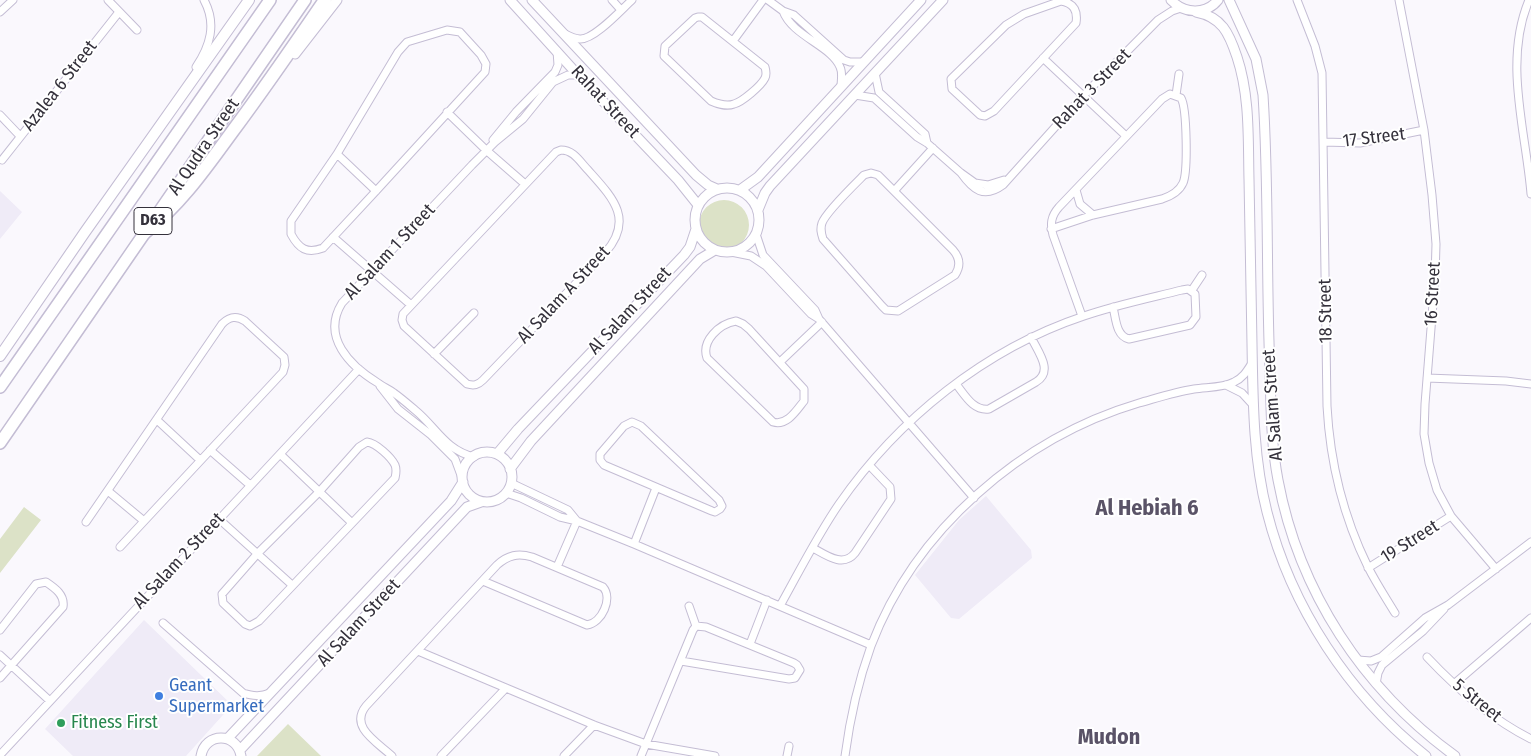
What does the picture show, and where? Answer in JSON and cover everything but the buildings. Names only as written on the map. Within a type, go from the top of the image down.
[{"type":"highway","points":[[144,234],[166,215],[186,193],[270,79],[325,0]]},
{"type":"main road","points":[[0,356],[248,0]]},
{"type":"main road","name":"Al Qudra Street","points":[[0,387],[270,0]]},
{"type":"main road","name":"Al Qudra Street","points":[[0,442],[305,0]]},
{"type":"street","points":[[0,12],[13,0]]},
{"type":"street","points":[[108,0],[137,30]]},
{"type":"street","points":[[186,89],[186,82],[208,48],[211,34],[212,20],[204,0]]},
{"type":"street","points":[[270,79],[290,61],[337,0]]},
{"type":"street","name":"Rahat Street","points":[[510,0],[678,180],[698,205]]},
{"type":"street","name":"Rahat Street","points":[[532,0],[696,175],[717,189]]},
{"type":"street","points":[[612,0],[621,10]]},
{"type":"street","points":[[564,34],[580,40],[586,38],[597,31],[632,0]]},
{"type":"street","points":[[733,41],[767,0],[783,11],[794,15],[837,61],[842,72],[840,86]]},
{"type":"street","points":[[740,190],[758,177],[921,0]]},
{"type":"street","points":[[731,252],[746,246],[756,234],[758,210],[770,186],[943,0]]},
{"type":"street","points":[[1171,0],[1181,8]]},
{"type":"street","points":[[1196,12],[1206,9],[1218,0]]},
{"type":"street","name":"Al Salam Street","points":[[1229,0],[1256,59],[1263,95],[1273,442],[1278,480],[1296,544],[1314,589],[1332,623],[1358,660],[1388,698],[1410,720],[1454,756]]},
{"type":"street","name":"18 Street","points":[[1297,0],[1320,59],[1324,142],[1328,430],[1339,489],[1347,518],[1368,568],[1395,613]]},
{"type":"street","name":"16 Street","points":[[1399,0],[1424,130],[1436,244],[1436,278],[1424,434],[1429,463],[1438,490],[1450,516],[1496,569]]},
{"type":"street","points":[[1529,0],[1520,30],[1518,78],[1519,103],[1531,194]]},
{"type":"street","points":[[1061,1],[1069,2],[1077,15],[1076,23],[1043,58],[990,115],[980,115],[952,89],[952,79],[1006,25],[1024,14],[1046,5],[1061,1]]},
{"type":"street","name":"Rahat 3 Street","points":[[855,95],[874,98],[892,109],[909,124],[920,139],[961,173],[973,188],[989,192],[997,190],[1083,96],[1158,20],[1172,11],[1181,8]]},
{"type":"street","name":"Al Salam Street","points":[[1181,8],[1206,14],[1222,24],[1238,58],[1245,94],[1249,191],[1253,405],[1256,451],[1267,512],[1280,554],[1297,593],[1318,632],[1341,668],[1369,703],[1426,756]]},
{"type":"street","points":[[783,11],[789,22],[797,29],[844,60],[855,63],[864,62]]},
{"type":"street","name":"Azalea 6 Street","points":[[2,160],[118,12]]},
{"type":"street","points":[[698,17],[702,17],[733,41],[761,62],[766,72],[762,82],[743,101],[727,106],[711,101],[667,59],[663,51],[668,43],[694,18],[698,17]]},
{"type":"street","points":[[797,29],[803,23]]},
{"type":"street","points":[[454,30],[464,36],[484,57],[486,68],[482,75],[447,112],[323,248],[311,251],[304,250],[294,240],[290,228],[291,222],[337,154],[402,47],[414,40],[454,30]]},
{"type":"street","name":"Al Salam 1 Street","points":[[474,457],[457,452],[416,411],[394,393],[358,369],[339,344],[334,333],[336,312],[342,303],[486,150],[516,112],[555,72],[558,65],[557,51]]},
{"type":"street","points":[[1043,58],[1126,136]]},
{"type":"street","name":"Rahat 3 Street","points":[[875,74],[879,92],[892,109]]},
{"type":"street","points":[[1176,95],[1179,74]]},
{"type":"street","name":"Al Salam 1 Street","points":[[486,150],[523,119],[553,82],[563,76],[578,75]]},
{"type":"street","points":[[1051,229],[1093,215],[1170,196],[1183,185],[1186,168],[1184,109],[1181,98],[1170,94],[1162,99],[1055,212],[1051,229],[1082,316]]},
{"type":"street","points":[[447,112],[525,184]]},
{"type":"street","points":[[516,112],[523,119]]},
{"type":"street","points":[[0,114],[20,136]]},
{"type":"street","name":"17 Street","points":[[1324,142],[1360,143],[1424,130]]},
{"type":"street","points":[[895,190],[933,148]]},
{"type":"street","name":"Al Salam A Street","points":[[567,150],[572,153],[615,202],[618,212],[617,234],[612,244],[479,384],[473,386],[467,384],[434,354],[404,326],[402,320],[411,305],[525,184],[556,152],[567,150]]},
{"type":"street","points":[[337,154],[376,192]]},
{"type":"street","points":[[871,173],[878,175],[895,190],[958,255],[960,262],[955,275],[902,309],[892,312],[882,306],[823,239],[821,230],[822,221],[864,175],[871,173]]},
{"type":"street","points":[[758,210],[748,195],[740,190],[717,189],[703,198],[698,205],[695,213],[696,230],[700,238],[716,250],[744,253],[757,259],[793,290]]},
{"type":"street","points":[[1076,190],[1080,204],[1093,215]]},
{"type":"street","name":"Al Salam Street","points":[[497,454],[684,255],[690,247],[696,230]]},
{"type":"street","points":[[756,234],[764,254],[811,314],[820,321],[974,498]]},
{"type":"street","points":[[333,237],[411,305]]},
{"type":"street","name":"Al Salam Street","points":[[510,469],[531,441],[687,272],[700,259],[716,250]]},
{"type":"street","points":[[1192,290],[1202,275]]},
{"type":"street","points":[[780,606],[838,505],[909,423],[956,384],[990,359],[1031,337],[1082,316],[1182,290],[1192,290]]},
{"type":"street","points":[[1113,307],[1121,336],[1129,340],[1134,339],[1190,325],[1196,317],[1195,294],[1192,290]]},
{"type":"street","points":[[434,354],[474,313]]},
{"type":"street","points":[[86,522],[222,324],[233,317],[240,318],[284,358],[283,372],[120,547]]},
{"type":"street","points":[[736,321],[743,324],[780,362],[804,389],[805,395],[804,401],[785,422],[779,424],[772,422],[707,358],[706,344],[721,327],[728,322],[736,321]]},
{"type":"street","points":[[780,362],[820,321]]},
{"type":"street","points":[[956,384],[972,404],[983,410],[989,409],[1041,379],[1045,367],[1031,337]]},
{"type":"street","points":[[845,756],[849,725],[860,681],[872,645],[894,598],[918,561],[945,525],[1006,471],[1058,437],[1128,406],[1169,394],[1226,385],[1241,378],[1252,363]]},
{"type":"street","name":"Al Salam 2 Street","points":[[0,754],[358,369]]},
{"type":"street","points":[[1427,378],[1506,381],[1531,384]]},
{"type":"street","name":"Al Salam 1 Street","points":[[378,384],[401,411],[431,435],[455,459],[462,480]]},
{"type":"street","points":[[1226,385],[1242,394],[1253,405]]},
{"type":"street","points":[[401,411],[406,404]]},
{"type":"street","points":[[157,420],[200,460]]},
{"type":"street","points":[[632,422],[640,426],[719,500],[722,506],[715,512],[656,488],[604,465],[600,460],[600,454],[628,423],[632,422]]},
{"type":"street","points":[[372,442],[395,464],[394,478],[352,523],[256,624],[250,626],[244,624],[223,603],[222,594],[258,553],[319,492],[362,443],[372,442]]},
{"type":"street","points":[[210,450],[250,486]]},
{"type":"street","points":[[485,453],[497,454],[507,463],[510,469],[511,483],[506,493],[498,500],[481,502],[467,492],[462,480],[464,470],[468,462],[474,457],[485,453]]},
{"type":"street","points":[[280,454],[352,523]]},
{"type":"street","points":[[813,548],[837,560],[848,560],[855,553],[891,499],[890,488],[870,466]]},
{"type":"street","name":"Al Salam Street","points":[[228,738],[451,501],[462,480]]},
{"type":"street","points":[[511,483],[568,510],[577,521]]},
{"type":"street","points":[[634,544],[656,488]]},
{"type":"street","points":[[108,491],[144,521]]},
{"type":"street","points":[[506,493],[567,520],[577,521],[634,544],[872,645]]},
{"type":"street","name":"Al Salam Street","points":[[241,753],[467,507],[481,502]]},
{"type":"street","points":[[553,514],[556,505]]},
{"type":"street","name":"19 Street","points":[[1368,568],[1450,516]]},
{"type":"street","points":[[220,519],[292,585]]},
{"type":"street","points":[[557,567],[577,521]]},
{"type":"street","points":[[1358,660],[1371,661],[1381,657],[1417,624],[1448,605],[1531,542]]},
{"type":"street","points":[[392,756],[362,727],[359,720],[361,712],[483,580],[504,559],[513,555],[523,554],[557,567],[599,584],[606,590],[608,600],[597,621],[587,625],[483,580]]},
{"type":"street","points":[[0,630],[36,584],[46,582],[61,595],[63,607],[0,678]]},
{"type":"street","points":[[750,644],[767,600]]},
{"type":"street","points":[[1376,684],[1382,665],[1423,631],[1448,605]]},
{"type":"street","points":[[689,606],[696,626]]},
{"type":"street","points":[[1454,684],[1531,618]]},
{"type":"street","points":[[163,623],[243,693],[252,696],[262,696],[270,693]]},
{"type":"street","points":[[1417,624],[1423,631]]},
{"type":"street","points":[[680,661],[789,679],[798,676],[800,670],[797,665],[706,627],[696,626]]},
{"type":"street","points":[[641,756],[696,626]]},
{"type":"street","points":[[418,651],[594,725],[646,744],[715,756]]},
{"type":"street","points":[[0,655],[50,701]]},
{"type":"street","name":"5 Street","points":[[1427,657],[1454,684],[1491,714],[1531,739]]},
{"type":"street","points":[[441,756],[506,688]]},
{"type":"street","points":[[564,756],[594,725]]},
{"type":"street","points":[[1524,736],[1531,729]]},
{"type":"street","points":[[201,756],[205,745],[222,737],[233,741],[241,753]]},
{"type":"street","points":[[787,756],[789,746]]},
{"type":"shaded area","points":[[0,191],[22,212],[0,239]]},
{"type":"shaded area","points":[[986,496],[1031,550],[1032,558],[959,619],[951,618],[915,575],[959,520]]},
{"type":"shaded area","points":[[144,620],[232,705],[186,756],[73,756],[45,729]]},
{"type":"green space","points":[[719,200],[729,200],[742,207],[749,220],[749,230],[742,243],[729,250],[719,250],[710,246],[703,239],[699,230],[699,220],[703,211],[710,204]]},
{"type":"green space","points":[[24,507],[41,520],[0,573],[0,539]]},
{"type":"green space","points":[[288,724],[321,756],[257,756]]},
{"type":"place","name":"Geant Supermarket","points":[[159,696]]},
{"type":"place","name":"Fitness First","points":[[61,723]]},
{"type":"district","name":"Al Hebiah 6","points":[[1147,509]]},
{"type":"district","name":"Mudon","points":[[1109,738]]}]
